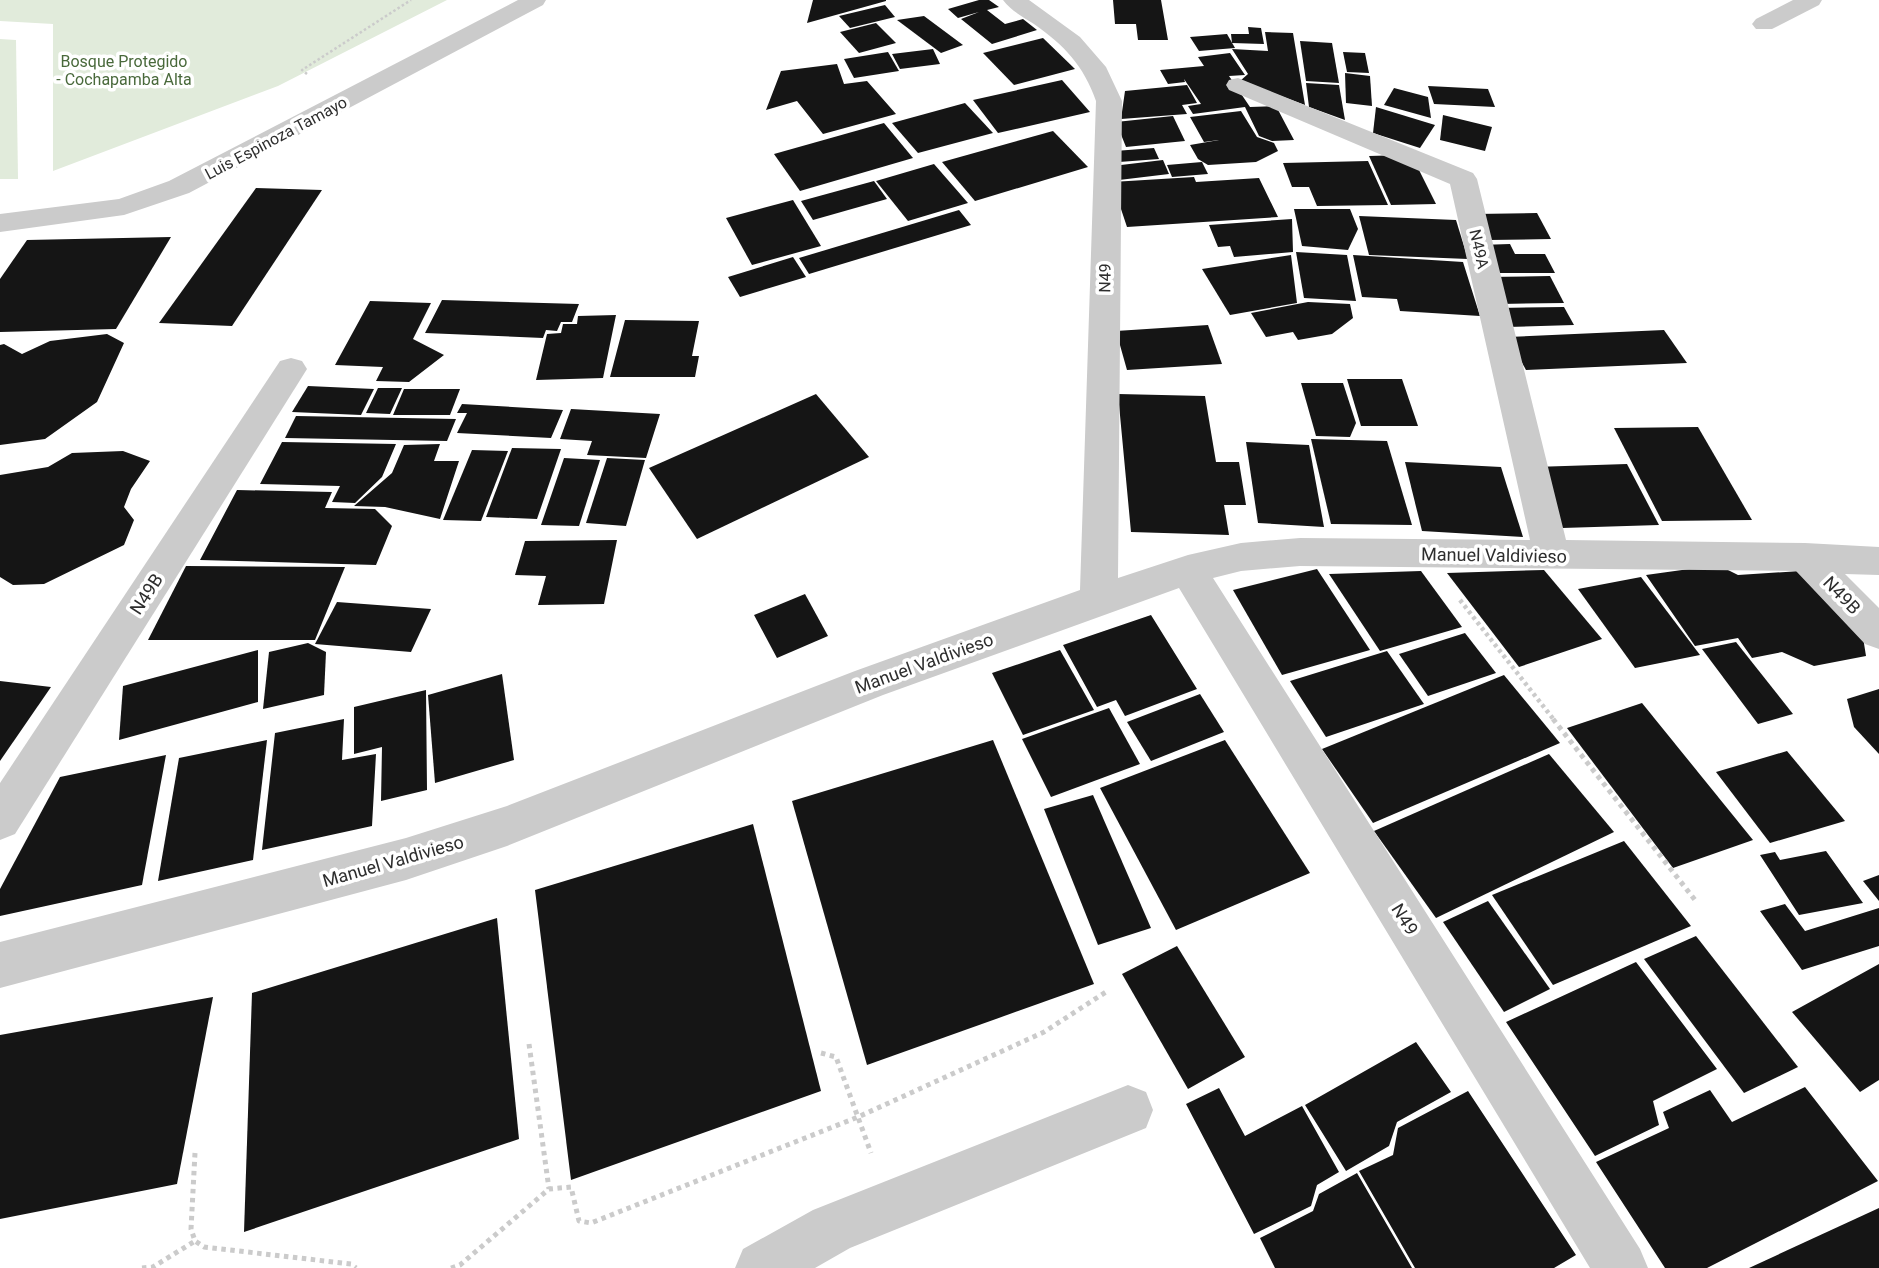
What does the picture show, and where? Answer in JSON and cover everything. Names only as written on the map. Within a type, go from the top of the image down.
[{"type":"street","name":"Luis Espinoza Tamayo","points":[[0,223],[124,207],[179,187],[226,165],[535,0]]},
{"type":"street","name":"N49","points":[[1014,0],[1077,45],[1098,71],[1109,101],[1099,599]]},
{"type":"street","points":[[1764,24],[1811,0]]},
{"type":"street","name":"N49A","points":[[1238,85],[1463,179],[1552,556]]},
{"type":"street","name":"N49B","points":[[0,820],[291,369]]},
{"type":"street","name":"Manuel Valdivieso","points":[[0,965],[406,859],[507,826],[869,683],[1099,599],[1188,570],[1241,557],[1300,552],[1805,557],[1879,561]]},
{"type":"street","name":"N49B","points":[[1805,557],[1879,633]]},
{"type":"street","name":"N49","points":[[1188,570],[1621,1268]]},
{"type":"street","points":[[762,1268],[832,1229],[1128,1110]]},
{"type":"path","points":[[310,77],[302,70],[411,0]]},
{"type":"path","points":[[1424,554],[1695,900]]},
{"type":"path","points":[[451,1268],[460,1265],[549,1189],[571,1187],[579,1221],[591,1223],[858,1117],[1044,1032],[1109,990]]},
{"type":"path","points":[[529,1044],[549,1189]]},
{"type":"path","points":[[821,1053],[836,1056],[892,1206]]},
{"type":"path","points":[[195,1153],[191,1229],[195,1241],[204,1247],[351,1264],[356,1268]]},
{"type":"path","points":[[142,1268],[153,1267],[195,1241]]},
{"type":"green space","name":"Bosque Protegido - Cochapamba Alta","points":[[0,0],[447,0],[278,86],[53,171],[53,24],[0,21]]},
{"type":"green space","points":[[0,39],[16,40],[18,179],[0,179]]},
{"type":"building","points":[[813,0],[886,0],[886,1],[807,23]]},
{"type":"building","points":[[979,0],[989,0],[999,7],[987,10],[1005,24],[1023,19],[1037,30],[992,44],[961,19],[979,12],[958,18],[948,9]]},
{"type":"building","points":[[1113,0],[1161,0],[1168,40],[1138,40],[1136,24],[1115,24]]},
{"type":"building","points":[[885,5],[895,17],[850,28],[839,16]]},
{"type":"building","points":[[924,16],[963,45],[941,53],[897,20]]},
{"type":"building","points":[[876,23],[896,43],[859,53],[840,32]]},
{"type":"building","points":[[1248,27],[1261,28],[1264,44],[1232,43],[1231,34],[1249,34]]},
{"type":"building","points":[[1265,32],[1293,33],[1305,105],[1240,81],[1248,74],[1232,49],[1268,51]]},
{"type":"building","points":[[1227,34],[1235,48],[1199,51],[1190,37]]},
{"type":"building","points":[[1043,38],[1075,69],[1014,85],[983,53]]},
{"type":"building","points":[[1300,41],[1332,43],[1339,83],[1306,81]]},
{"type":"building","points":[[933,49],[940,64],[900,69],[892,54]]},
{"type":"building","points":[[888,52],[899,71],[854,78],[844,59]]},
{"type":"building","points":[[1343,52],[1365,53],[1369,73],[1347,72]]},
{"type":"building","points":[[1230,53],[1245,75],[1229,76],[1250,107],[1276,106],[1294,140],[1272,141],[1259,136],[1245,107],[1193,114],[1188,106],[1201,104],[1184,79],[1185,82],[1168,84],[1160,70],[1204,66],[1198,57]]},
{"type":"building","points":[[837,64],[844,84],[867,81],[896,114],[823,134],[797,101],[766,110],[781,71]]},
{"type":"building","points":[[1345,73],[1370,76],[1372,106],[1346,103]]},
{"type":"building","points":[[1062,80],[1090,112],[998,133],[973,100]]},
{"type":"building","points":[[1306,83],[1339,85],[1345,120],[1309,107]]},
{"type":"building","points":[[1187,85],[1197,103],[1182,105],[1187,114],[1121,119],[1125,91]]},
{"type":"building","points":[[1428,86],[1488,89],[1495,107],[1434,104]]},
{"type":"building","points":[[1394,88],[1428,97],[1431,118],[1384,105]]},
{"type":"building","points":[[965,103],[993,133],[918,153],[892,123]]},
{"type":"building","points":[[1376,107],[1435,125],[1420,148],[1373,133]]},
{"type":"building","points":[[1241,111],[1257,137],[1274,143],[1278,151],[1256,162],[1208,165],[1198,159],[1190,145],[1219,140],[1204,142],[1190,117]]},
{"type":"building","points":[[1443,115],[1492,127],[1485,151],[1440,140]]},
{"type":"building","points":[[1173,116],[1185,141],[1126,147],[1116,122]]},
{"type":"building","points":[[884,123],[913,158],[800,191],[774,154]]},
{"type":"building","points":[[1053,131],[1088,167],[975,201],[942,162]]},
{"type":"building","points":[[1154,148],[1159,159],[1119,162],[1115,151]]},
{"type":"building","points":[[1404,155],[1414,160],[1436,204],[1391,205],[1369,156]]},
{"type":"building","points":[[1163,160],[1169,174],[1119,180],[1121,165]]},
{"type":"building","points":[[1368,161],[1388,205],[1317,206],[1309,187],[1292,187],[1283,163]]},
{"type":"building","points":[[1202,162],[1208,174],[1172,177],[1167,165]]},
{"type":"building","points":[[934,164],[968,203],[908,221],[876,181]]},
{"type":"building","points":[[1194,177],[1196,182],[1259,178],[1278,217],[1127,227],[1112,182]]},
{"type":"building","points":[[874,181],[887,199],[813,220],[801,201]]},
{"type":"building","points":[[256,188],[322,190],[232,326],[159,323]]},
{"type":"building","points":[[793,200],[821,246],[752,265],[726,218]]},
{"type":"building","points":[[1294,209],[1350,209],[1358,229],[1348,250],[1302,246]]},
{"type":"building","points":[[959,210],[971,225],[809,274],[799,258]]},
{"type":"building","points":[[1537,213],[1551,239],[1488,240],[1475,214]]},
{"type":"building","points":[[1359,216],[1456,220],[1468,259],[1369,255]]},
{"type":"building","points":[[1292,219],[1293,252],[1234,257],[1230,246],[1218,247],[1209,225]]},
{"type":"building","points":[[171,237],[116,329],[0,332],[0,279],[27,240]]},
{"type":"building","points":[[1510,244],[1515,254],[1545,254],[1555,273],[1494,273],[1480,245]]},
{"type":"building","points":[[1296,252],[1347,255],[1356,301],[1304,298]]},
{"type":"building","points":[[1291,255],[1297,303],[1230,315],[1202,269]]},
{"type":"building","points":[[1353,255],[1463,262],[1480,316],[1400,311],[1397,299],[1362,297]]},
{"type":"building","points":[[793,257],[806,277],[740,297],[728,277]]},
{"type":"building","points":[[1550,276],[1564,303],[1499,304],[1487,277]]},
{"type":"building","points":[[442,300],[579,304],[572,322],[561,322],[557,331],[546,330],[543,338],[425,333]]},
{"type":"building","points":[[370,301],[431,303],[413,339],[444,355],[409,382],[376,381],[383,367],[335,365]]},
{"type":"building","points":[[1308,302],[1350,304],[1353,318],[1332,334],[1298,340],[1293,332],[1266,337],[1251,313]]},
{"type":"building","points":[[1564,307],[1574,325],[1507,327],[1498,308]]},
{"type":"building","points":[[616,315],[603,378],[536,380],[547,334],[561,333],[563,324],[577,324],[578,316]]},
{"type":"building","points":[[625,320],[699,321],[692,356],[699,356],[695,377],[610,377]]},
{"type":"building","points":[[1208,325],[1222,364],[1127,370],[1116,331]]},
{"type":"building","points":[[1664,330],[1687,363],[1526,370],[1508,337]]},
{"type":"building","points":[[107,334],[124,343],[97,402],[45,439],[0,445],[0,345],[4,344],[22,354],[50,341]]},
{"type":"building","points":[[1347,379],[1402,379],[1418,426],[1361,426]]},
{"type":"building","points":[[1301,383],[1343,383],[1356,423],[1350,437],[1316,436]]},
{"type":"building","points":[[308,386],[374,389],[361,415],[292,412]]},
{"type":"building","points":[[378,388],[402,388],[390,414],[366,413]]},
{"type":"building","points":[[404,389],[460,389],[450,415],[393,415]]},
{"type":"building","points":[[816,394],[869,457],[697,539],[649,468]]},
{"type":"building","points":[[1118,394],[1205,396],[1216,462],[1239,462],[1246,505],[1224,505],[1229,535],[1131,532]]},
{"type":"building","points":[[462,404],[563,410],[551,438],[457,433],[467,413],[457,413]]},
{"type":"building","points":[[571,409],[660,414],[646,458],[587,455],[592,441],[560,439]]},
{"type":"building","points":[[296,416],[456,419],[447,441],[285,438]]},
{"type":"building","points":[[1698,427],[1752,520],[1662,521],[1614,428]]},
{"type":"building","points":[[1311,439],[1387,441],[1412,525],[1331,524]]},
{"type":"building","points":[[282,442],[396,444],[382,477],[355,503],[332,502],[340,486],[260,484]]},
{"type":"building","points":[[1246,442],[1309,445],[1324,527],[1258,523]]},
{"type":"building","points":[[440,444],[434,461],[459,461],[440,519],[385,507],[354,506],[392,473],[404,445]]},
{"type":"building","points":[[512,448],[561,449],[537,519],[486,517]]},
{"type":"building","points":[[472,450],[508,451],[481,521],[443,520]]},
{"type":"building","points":[[123,451],[150,461],[131,489],[124,507],[134,520],[124,545],[44,584],[13,585],[0,577],[0,475],[48,467],[72,453]]},
{"type":"building","points":[[564,458],[600,460],[579,526],[541,525]]},
{"type":"building","points":[[607,458],[645,460],[626,526],[586,523]]},
{"type":"building","points":[[1405,462],[1501,467],[1523,537],[1422,531]]},
{"type":"building","points":[[1627,464],[1659,525],[1562,528],[1534,467]]},
{"type":"building","points":[[237,490],[332,492],[325,508],[375,509],[392,526],[376,565],[200,560]]},
{"type":"building","points":[[617,540],[604,604],[538,605],[546,576],[515,575],[525,541]]},
{"type":"building","points":[[1718,565],[1738,575],[1801,571],[1862,631],[1866,656],[1814,666],[1782,652],[1752,658],[1738,638],[1695,646],[1646,575]]},
{"type":"building","points":[[186,566],[345,567],[315,640],[148,640]]},
{"type":"building","points":[[1317,569],[1370,650],[1282,675],[1233,590]]},
{"type":"building","points":[[1544,570],[1602,639],[1519,667],[1447,573]]},
{"type":"building","points":[[1421,571],[1462,627],[1380,651],[1329,574]]},
{"type":"building","points":[[1641,577],[1700,655],[1635,668],[1578,589]]},
{"type":"building","points":[[805,594],[828,636],[777,658],[754,615]]},
{"type":"building","points":[[337,602],[431,609],[411,652],[315,644]]},
{"type":"building","points":[[1151,615],[1197,689],[1125,716],[1116,700],[1097,707],[1063,645]]},
{"type":"building","points":[[1465,633],[1496,673],[1428,696],[1399,654]]},
{"type":"building","points":[[1736,642],[1793,714],[1758,724],[1702,649]]},
{"type":"building","points":[[308,643],[326,652],[324,695],[263,709],[269,652]]},
{"type":"building","points":[[258,650],[258,702],[119,740],[123,686]]},
{"type":"building","points":[[1060,650],[1094,710],[1023,735],[992,673]]},
{"type":"building","points":[[1387,651],[1424,704],[1326,737],[1290,681]]},
{"type":"building","points":[[502,674],[514,760],[435,783],[428,695]]},
{"type":"building","points":[[1504,675],[1560,743],[1373,823],[1322,749]]},
{"type":"building","points":[[0,681],[51,687],[0,761]]},
{"type":"building","points":[[1879,689],[1879,754],[1854,727],[1847,699]]},
{"type":"building","points":[[426,690],[427,790],[381,801],[382,747],[354,754],[354,707]]},
{"type":"building","points":[[1200,694],[1224,732],[1151,761],[1127,722]]},
{"type":"building","points":[[1642,703],[1753,840],[1673,868],[1567,728]]},
{"type":"building","points":[[1109,708],[1140,764],[1051,797],[1022,739]]},
{"type":"building","points":[[344,719],[342,760],[376,754],[372,826],[262,850],[275,733]]},
{"type":"building","points":[[267,740],[253,860],[158,881],[179,758]]},
{"type":"building","points":[[993,740],[1094,984],[867,1065],[792,801]]},
{"type":"building","points":[[1225,740],[1310,873],[1176,930],[1100,788]]},
{"type":"building","points":[[1787,751],[1845,821],[1770,843],[1716,772]]},
{"type":"building","points":[[1549,754],[1614,832],[1436,918],[1374,831]]},
{"type":"building","points":[[166,755],[142,885],[0,916],[0,889],[60,777]]},
{"type":"building","points":[[1093,795],[1151,928],[1098,945],[1044,809]]},
{"type":"building","points":[[753,824],[821,1091],[571,1180],[535,890]]},
{"type":"building","points":[[1624,841],[1691,926],[1553,985],[1492,895]]},
{"type":"building","points":[[1826,851],[1863,903],[1799,915],[1760,855],[1775,852],[1780,860]]},
{"type":"building","points":[[1879,875],[1879,901],[1863,881]]},
{"type":"building","points":[[1488,901],[1550,989],[1504,1012],[1443,922]]},
{"type":"building","points":[[1785,904],[1805,931],[1879,908],[1879,946],[1802,970],[1760,911]]},
{"type":"building","points":[[497,918],[519,1139],[244,1232],[252,993]]},
{"type":"building","points":[[1696,936],[1798,1067],[1744,1093],[1644,959]]},
{"type":"building","points":[[1177,946],[1245,1057],[1188,1089],[1122,974]]},
{"type":"building","points":[[1636,962],[1717,1069],[1653,1101],[1659,1125],[1595,1156],[1506,1022]]},
{"type":"building","points":[[1879,964],[1879,1080],[1860,1092],[1792,1012]]},
{"type":"building","points":[[213,997],[177,1184],[0,1219],[0,1035]]},
{"type":"building","points":[[1416,1042],[1451,1092],[1397,1122],[1389,1146],[1346,1171],[1305,1105]]},
{"type":"building","points":[[1805,1087],[1878,1181],[1707,1268],[1665,1268],[1596,1162],[1669,1128],[1663,1112],[1710,1090],[1732,1122]]},
{"type":"building","points":[[1219,1088],[1245,1136],[1302,1106],[1339,1172],[1317,1185],[1311,1206],[1254,1234],[1186,1104]]},
{"type":"building","points":[[1468,1091],[1576,1255],[1554,1268],[1415,1268],[1359,1171],[1393,1155],[1398,1128]]},
{"type":"building","points":[[1357,1173],[1412,1268],[1275,1268],[1260,1238],[1313,1211],[1319,1194]]},
{"type":"building","points":[[1879,1208],[1879,1268],[1749,1268]]}]
